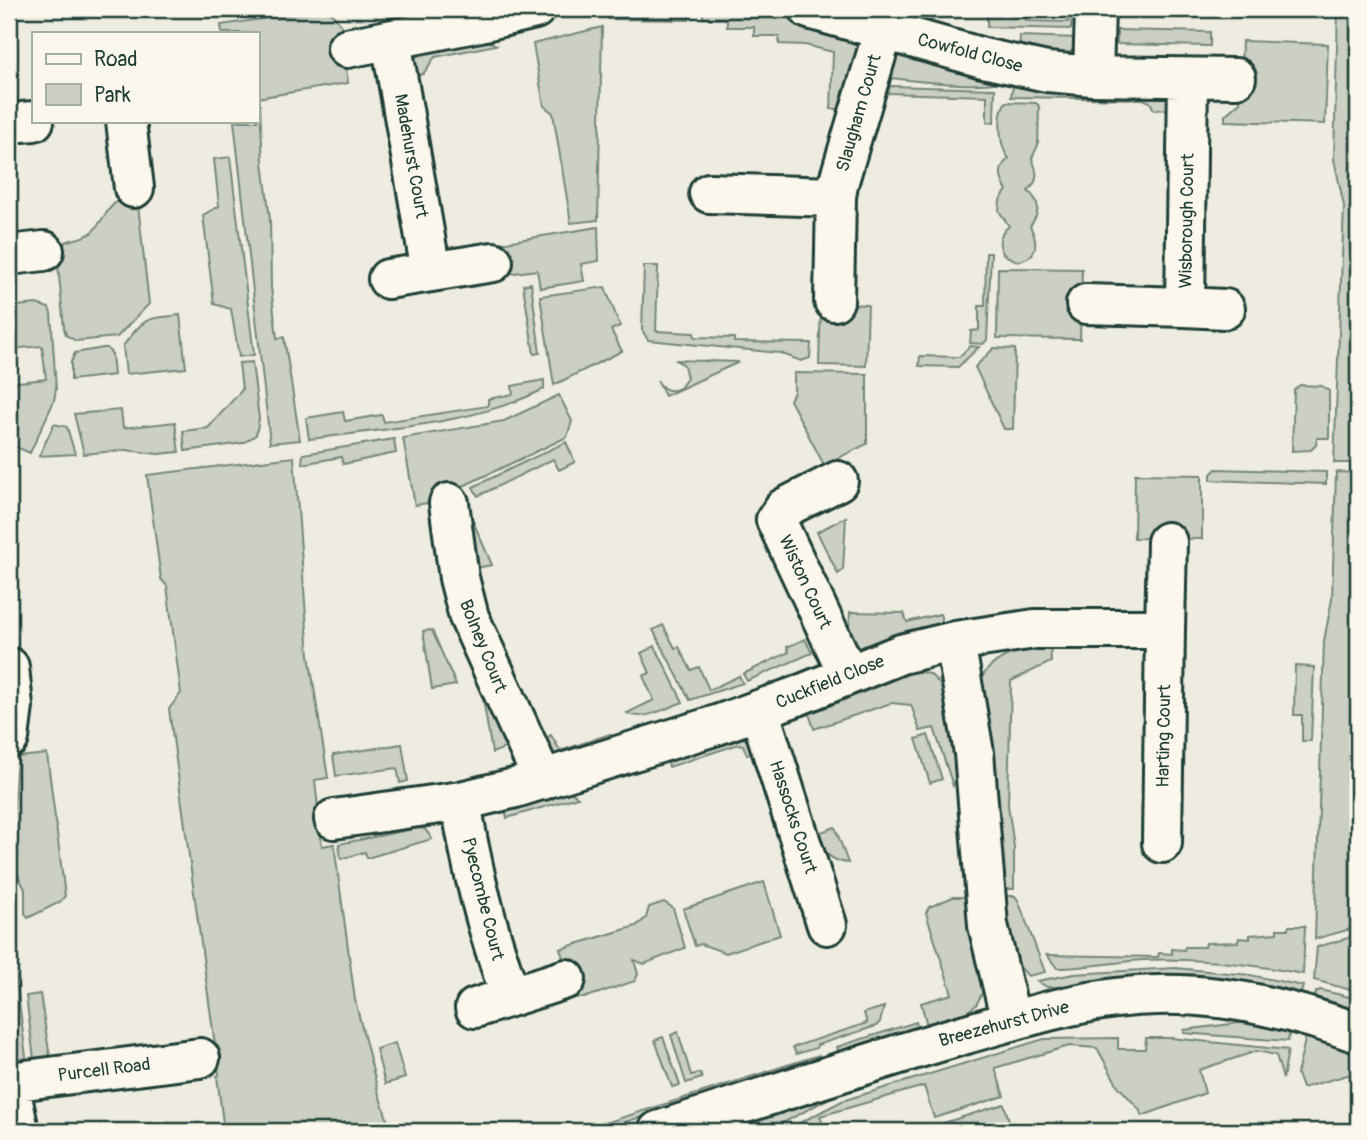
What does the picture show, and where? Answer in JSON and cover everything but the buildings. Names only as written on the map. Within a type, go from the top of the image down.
[{"type":"street","points":[[347,48],[535,9]]},
{"type":"street","name":"Cowfold Close","points":[[809,9],[1002,63],[1047,72],[1093,76],[1236,78]]},
{"type":"street","points":[[1093,76],[1095,9]]},
{"type":"street","name":"Slaugham Court","points":[[834,301],[836,197],[884,29]]},
{"type":"street","name":"Madehurst Court","points":[[391,40],[431,272]]},
{"type":"street","name":"Wisborough Court","points":[[1086,304],[1185,307],[1188,78]]},
{"type":"street","points":[[9,123],[32,121]]},
{"type":"street","points":[[126,122],[134,188]]},
{"type":"street","points":[[709,193],[836,197]]},
{"type":"street","points":[[388,279],[493,262]]},
{"type":"street","points":[[1185,307],[1225,309]]},
{"type":"street","name":"Wiston Court","points":[[838,481],[784,508],[778,513],[776,520],[848,674]]},
{"type":"street","name":"Bolney Court","points":[[449,503],[459,578],[469,617],[543,780]]},
{"type":"street","name":"Harting Court","points":[[1162,843],[1167,542]]},
{"type":"street","points":[[1012,1021],[987,914],[975,764],[955,641],[1035,629],[1165,629]]},
{"type":"street","name":"Cuckfield Close","points":[[334,820],[461,801],[543,780],[759,710],[915,649],[955,641]]},
{"type":"street","points":[[9,667],[13,706],[9,738]]},
{"type":"street","name":"Hassocks Court","points":[[759,710],[827,925]]},
{"type":"street","name":"Pyecombe Court","points":[[461,801],[477,888],[493,946],[511,996]]},
{"type":"street","points":[[475,1008],[565,979]]},
{"type":"street","name":"Breezehurst Drive","points":[[658,1131],[926,1045],[1063,1006],[1102,999],[1141,995],[1186,995],[1274,1008],[1358,1033]]},
{"type":"street","name":"Purcell Road","points":[[19,1131],[9,1082],[200,1058]]},
{"type":"green space","points":[[737,8],[769,14],[806,22],[853,41],[861,48],[846,109],[831,109],[833,52],[805,45],[779,44],[779,36],[754,36],[754,27],[727,27],[727,19],[703,18],[703,9]]},
{"type":"green space","points":[[328,9],[341,25],[348,83],[259,98],[259,32],[222,32],[221,25]]},
{"type":"green space","points":[[606,9],[689,9],[689,20],[608,19]]},
{"type":"green space","points":[[853,9],[902,9],[935,19],[914,25]]},
{"type":"green space","points":[[1338,9],[1358,9],[1358,463],[1334,463],[1344,206],[1334,159]]},
{"type":"green space","points":[[987,10],[1026,14],[1026,21],[1068,22],[1068,14],[1072,14],[1071,29],[987,27]]},
{"type":"green space","points":[[602,27],[598,220],[571,223],[553,113],[544,106],[533,44]]},
{"type":"green space","points":[[1117,30],[1210,32],[1210,46],[1117,44]]},
{"type":"green space","points":[[1020,36],[1078,38],[1075,47],[1065,58],[1019,55]]},
{"type":"green space","points":[[478,37],[496,45],[435,57],[423,74],[409,77],[413,60],[420,52]]},
{"type":"green space","points":[[1242,41],[1328,44],[1325,124],[1225,121],[1225,115],[1240,102]]},
{"type":"green space","points":[[897,53],[1001,81],[961,84],[883,77]]},
{"type":"green space","points":[[1014,80],[1159,91],[1168,97],[1172,109],[1154,110],[1150,102],[1143,99],[1011,97]]},
{"type":"green space","points":[[890,86],[995,89],[994,122],[987,122],[987,96],[888,93]]},
{"type":"green space","points":[[1006,102],[1036,103],[1039,106],[1038,145],[1032,158],[1036,175],[1028,191],[1038,208],[1030,226],[1035,248],[1029,257],[1017,261],[1004,255],[1000,243],[1003,232],[1009,226],[999,211],[1000,200],[1007,190],[1001,173],[1009,158],[1000,130],[1001,114]]},
{"type":"green space","points":[[259,105],[270,219],[271,287],[277,338],[284,337],[300,440],[270,443],[234,122],[259,122]]},
{"type":"green space","points":[[230,157],[254,355],[239,357],[231,309],[214,304],[203,215],[219,206],[214,159]]},
{"type":"green space","points":[[123,199],[138,205],[149,304],[117,337],[76,341],[66,335],[64,328],[58,246],[91,233],[109,209]]},
{"type":"green space","points":[[598,227],[599,261],[581,264],[584,281],[540,288],[537,270],[499,275],[494,244]]},
{"type":"green space","points":[[986,253],[991,253],[987,340],[983,344],[970,343],[971,331],[979,330],[979,306],[985,306]]},
{"type":"green space","points":[[644,266],[658,266],[656,331],[694,333],[695,337],[734,338],[734,342],[811,343],[810,358],[801,361],[780,353],[648,340],[642,330]]},
{"type":"green space","points":[[998,268],[1082,269],[1080,339],[997,338]]},
{"type":"green space","points":[[531,283],[540,353],[534,354],[523,285]]},
{"type":"green space","points":[[605,287],[620,326],[611,330],[622,351],[554,385],[540,296]]},
{"type":"green space","points":[[821,303],[868,305],[866,366],[819,365]]},
{"type":"green space","points":[[36,304],[49,308],[51,313],[56,389],[54,401],[30,453],[9,444],[9,383],[46,379],[42,346],[9,349],[9,307]]},
{"type":"green space","points":[[180,315],[186,368],[126,374],[123,346],[136,329],[152,319]]},
{"type":"green space","points":[[970,346],[979,347],[958,367],[919,366],[920,356],[959,357]]},
{"type":"green space","points":[[107,348],[112,354],[114,375],[71,380],[71,362],[75,353]]},
{"type":"green space","points":[[994,348],[1015,349],[1013,429],[1004,429],[975,367]]},
{"type":"green space","points":[[675,360],[739,362],[665,396],[657,380],[664,388],[673,390],[680,388],[687,378],[684,365]]},
{"type":"green space","points":[[252,362],[259,419],[256,435],[243,443],[185,451],[183,431],[208,428],[242,390],[239,363]]},
{"type":"green space","points":[[794,373],[867,374],[867,444],[824,465],[790,400],[794,392]]},
{"type":"green space","points":[[544,380],[544,389],[517,401],[459,418],[309,439],[306,418],[343,412],[345,421],[382,415],[384,422],[488,406],[488,399],[513,394],[512,386]]},
{"type":"green space","points":[[1300,385],[1322,386],[1329,391],[1329,438],[1317,438],[1316,445],[1311,450],[1292,451],[1294,390]]},
{"type":"green space","points":[[559,395],[572,421],[567,437],[461,487],[461,498],[415,505],[403,438],[504,421]]},
{"type":"green space","points":[[121,410],[123,428],[175,422],[179,452],[158,454],[126,450],[84,454],[74,414]]},
{"type":"green space","points":[[54,424],[67,427],[75,454],[39,456]]},
{"type":"green space","points":[[394,439],[396,453],[343,464],[341,457],[302,464],[303,454]]},
{"type":"green space","points":[[566,442],[575,462],[559,470],[553,459],[478,496],[473,487]]},
{"type":"green space","points":[[294,457],[309,655],[328,778],[315,780],[322,846],[334,844],[355,1000],[391,1131],[224,1131],[219,1075],[169,709],[181,693],[167,586],[161,579],[147,475]]},
{"type":"green space","points":[[1216,469],[1326,472],[1326,484],[1211,480],[1211,474]]},
{"type":"green space","points":[[1336,472],[1358,473],[1358,927],[1315,939],[1324,641],[1332,599]]},
{"type":"green space","points":[[1135,474],[1202,475],[1202,539],[1134,538]]},
{"type":"green space","points":[[466,505],[492,565],[471,569]]},
{"type":"green space","points":[[846,517],[843,570],[838,574],[817,532]]},
{"type":"green space","points":[[850,612],[904,613],[907,622],[940,614],[945,631],[862,651],[842,634],[849,630]]},
{"type":"green space","points":[[663,625],[691,670],[699,667],[709,690],[739,676],[743,683],[690,700],[653,630]]},
{"type":"green space","points":[[432,630],[456,685],[432,689],[423,631]]},
{"type":"green space","points":[[805,639],[812,653],[747,681],[743,674],[789,652],[787,647]]},
{"type":"green space","points":[[1050,642],[1051,662],[1011,681],[1008,805],[1014,847],[1014,889],[1002,889],[980,681],[985,672],[1001,659]]},
{"type":"green space","points":[[655,646],[683,702],[640,716],[627,713],[654,700],[643,676],[650,673],[641,653]]},
{"type":"green space","points":[[1295,666],[1314,667],[1311,741],[1302,741],[1302,715],[1294,715]]},
{"type":"green space","points":[[911,670],[930,674],[947,698],[963,767],[953,786],[934,728],[920,731],[911,705],[891,703],[814,729],[807,707]]},
{"type":"green space","points":[[481,687],[508,747],[492,753]]},
{"type":"green space","points":[[610,734],[612,740],[554,759],[540,741],[551,735],[559,749],[563,750]]},
{"type":"green space","points":[[737,734],[758,751],[747,755],[743,745],[739,744],[669,767],[668,763],[677,751]]},
{"type":"green space","points":[[928,735],[942,779],[930,783],[916,739]]},
{"type":"green space","points":[[402,744],[408,781],[400,783],[397,768],[336,776],[333,755]]},
{"type":"green space","points":[[47,754],[65,896],[60,902],[28,918],[25,913],[25,889],[11,862],[16,771],[18,757]]},
{"type":"green space","points":[[566,789],[578,797],[507,818],[505,808]]},
{"type":"green space","points":[[835,827],[848,863],[827,854],[815,834]]},
{"type":"green space","points":[[418,828],[425,829],[432,839],[367,858],[365,852],[341,859],[339,844]]},
{"type":"green space","points":[[764,882],[780,935],[726,953],[701,944],[695,946],[683,909]]},
{"type":"green space","points":[[1015,896],[1018,900],[1045,972],[1028,976],[1016,963],[999,899]]},
{"type":"green space","points":[[953,897],[970,897],[984,990],[976,1005],[964,1014],[927,1026],[921,1003],[952,994],[926,913],[929,907]]},
{"type":"green space","points":[[664,902],[673,908],[685,948],[644,964],[634,960],[638,974],[635,981],[577,998],[560,949],[636,926],[646,918],[649,907]]},
{"type":"green space","points":[[1289,926],[1305,926],[1303,974],[1244,965],[1183,960],[1143,960],[1057,968],[1047,955],[1158,957],[1159,953],[1172,954],[1172,949],[1205,947],[1206,943],[1238,942],[1239,938],[1250,939],[1250,935],[1277,933],[1277,929],[1288,929]]},
{"type":"green space","points":[[1358,935],[1358,992],[1314,980],[1317,947]]},
{"type":"green space","points":[[13,954],[27,1065],[22,1066],[16,1061],[9,968]]},
{"type":"green space","points":[[1175,968],[1250,975],[1303,986],[1301,993],[1245,983],[1047,987],[1037,981],[1074,974]]},
{"type":"green space","points":[[1320,990],[1358,999],[1358,1011],[1315,997]]},
{"type":"green space","points":[[40,994],[50,1057],[34,1059],[26,996]]},
{"type":"green space","points":[[884,1007],[880,1022],[876,1026],[796,1054],[793,1047],[867,1023],[864,1013]]},
{"type":"green space","points":[[916,1022],[918,1030],[840,1055],[837,1047]]},
{"type":"green space","points":[[1247,1022],[1290,1029],[1288,1041],[1184,1033],[1184,1030]]},
{"type":"green space","points":[[678,1032],[691,1075],[700,1073],[702,1078],[686,1083],[671,1035]]},
{"type":"green space","points":[[1307,1032],[1358,1050],[1358,1077],[1351,1074],[1302,1088],[1297,1074]]},
{"type":"green space","points":[[663,1037],[680,1085],[672,1087],[655,1040]]},
{"type":"green space","points":[[1118,1038],[1118,1049],[1145,1049],[1146,1038],[1171,1038],[1288,1050],[1283,1079],[1276,1055],[1257,1051],[1199,1070],[1205,1093],[1142,1116],[1118,1086],[1097,1048],[1069,1046],[995,1068],[1004,1096],[934,1118],[924,1086],[820,1116],[825,1131],[784,1131],[842,1101],[1044,1039]]},
{"type":"green space","points":[[395,1043],[405,1078],[385,1084],[376,1049]]},
{"type":"green space","points":[[819,1055],[821,1060],[597,1131],[580,1131]]},
{"type":"green space","points":[[833,1096],[768,1131],[720,1131]]},
{"type":"green space","points":[[1004,1104],[1012,1131],[939,1131],[937,1125]]}]
